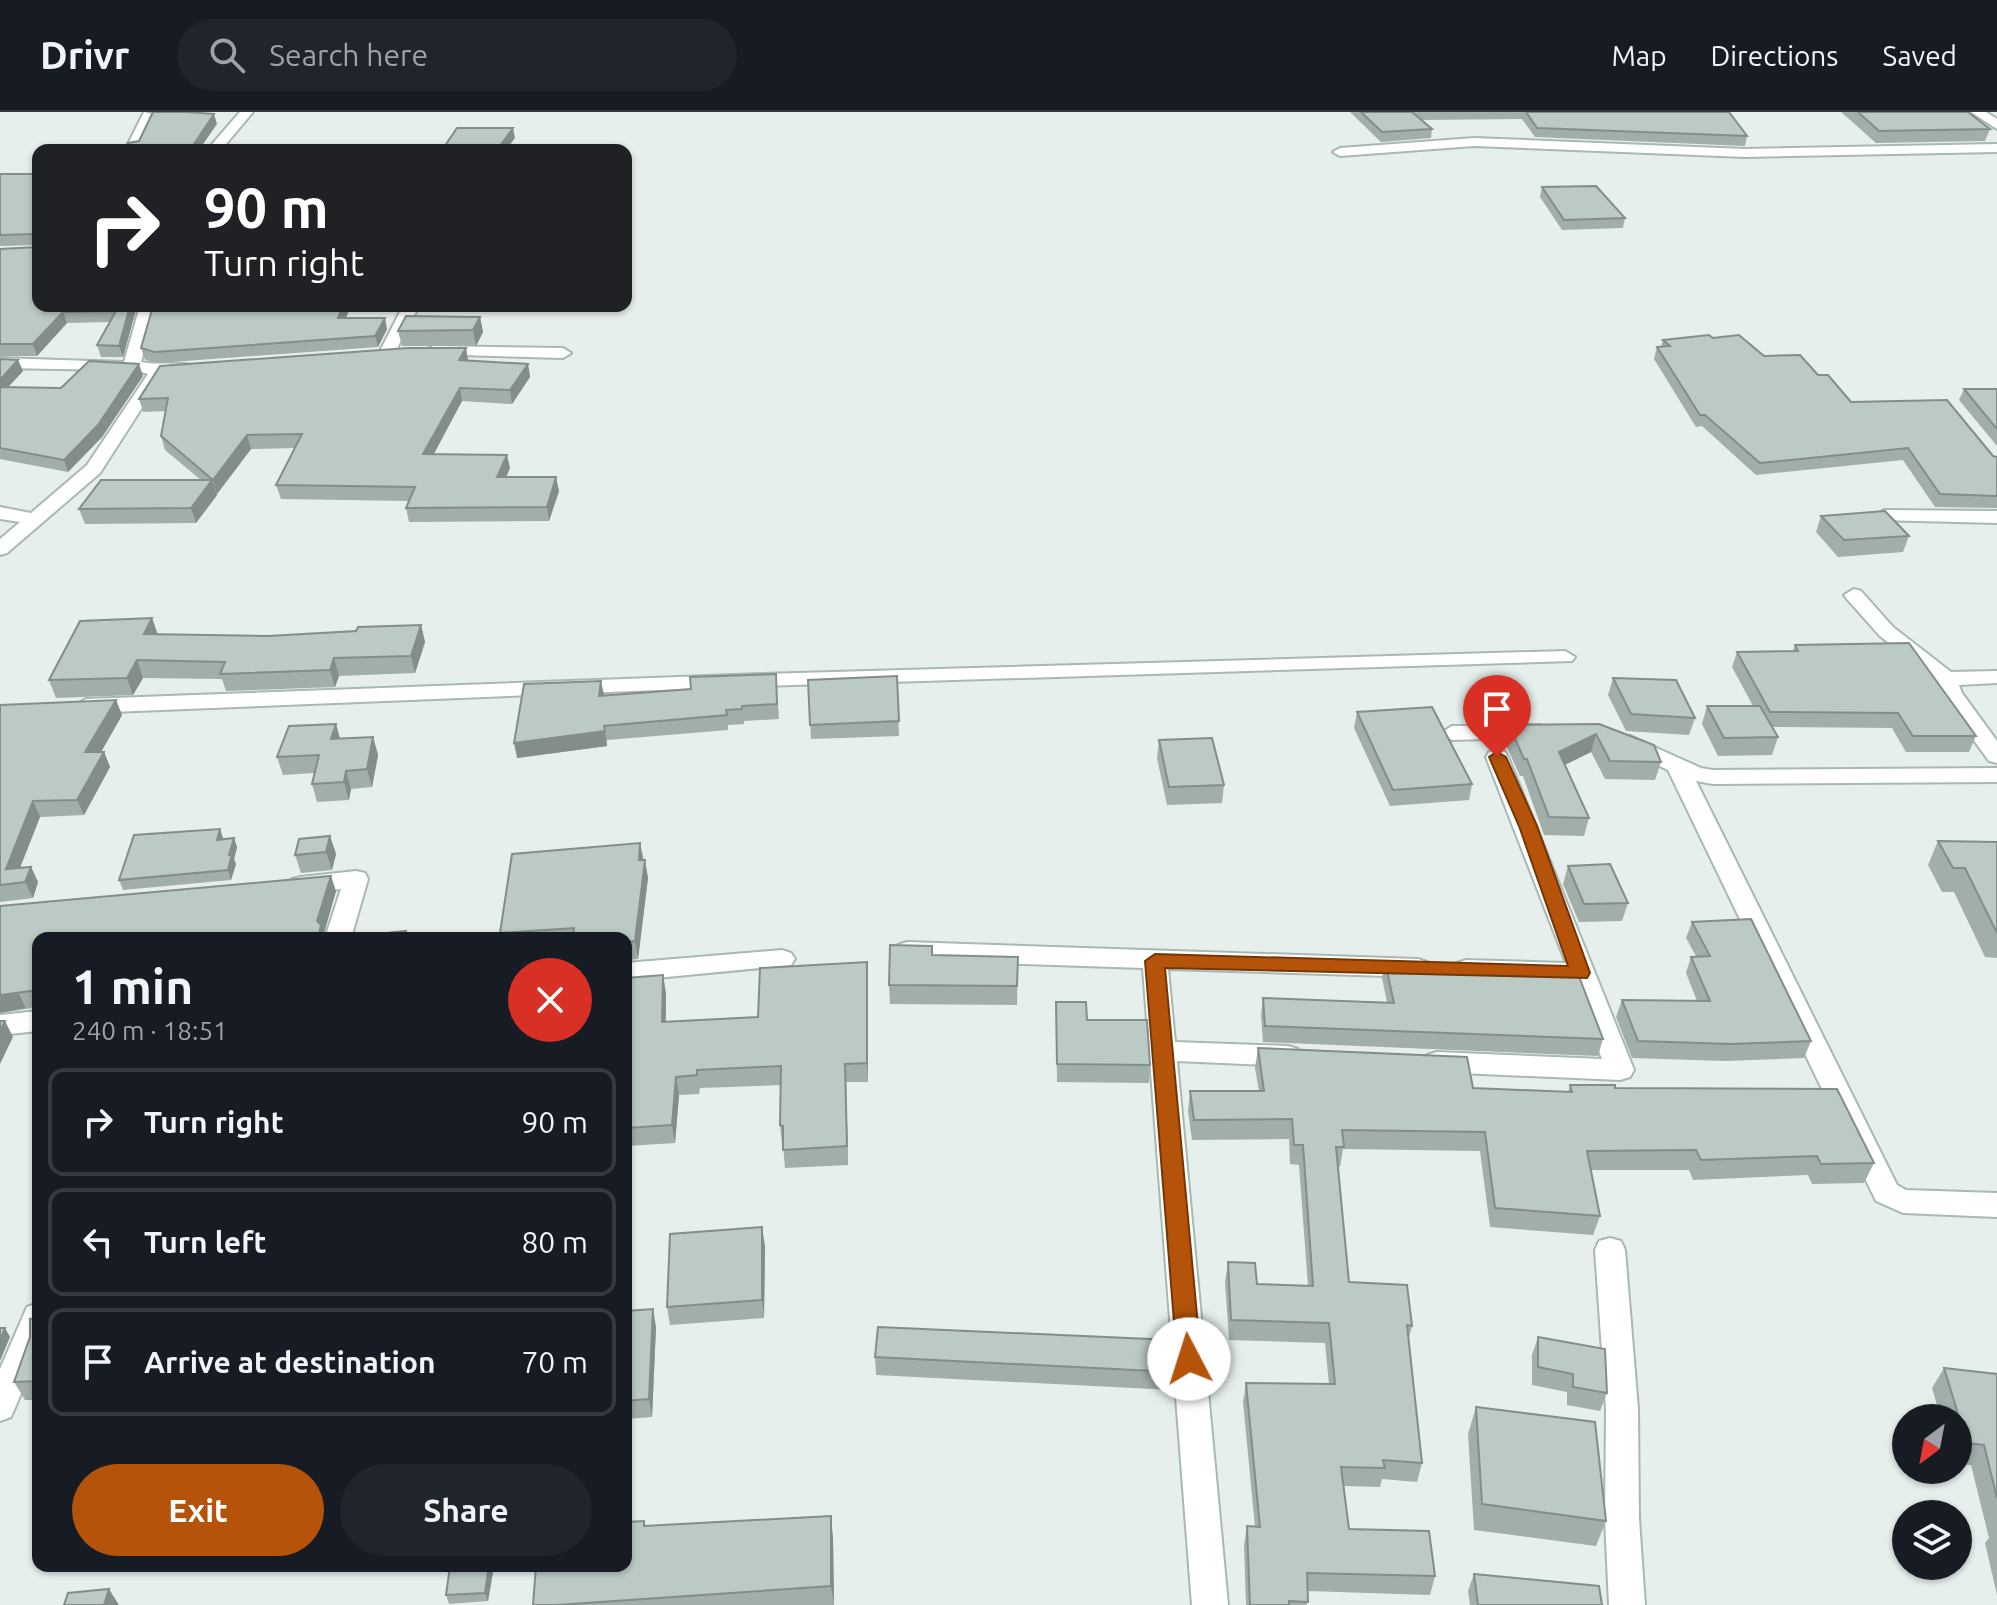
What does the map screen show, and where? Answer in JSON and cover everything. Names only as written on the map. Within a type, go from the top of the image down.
[{"type":"street","points":[[219,144],[247,112]]},
{"type":"street","points":[[1977,112],[1997,125]]},
{"type":"street","points":[[135,144],[149,115]]},
{"type":"street","points":[[1340,152],[1474,142],[1745,153],[1997,148]]},
{"type":"street","points":[[132,365],[146,312]]},
{"type":"street","points":[[409,312],[394,353],[475,350],[563,353]]},
{"type":"street","points":[[0,363],[132,365],[158,371],[204,367]]},
{"type":"street","points":[[0,549],[94,469],[158,371]]},
{"type":"street","points":[[0,513],[32,519]]},
{"type":"street","points":[[1884,516],[1997,517]]},
{"type":"street","points":[[1854,595],[1886,631],[1946,679],[1951,694],[1997,756]]},
{"type":"street","points":[[57,708],[761,680],[1565,657]]},
{"type":"street","points":[[1946,679],[1997,677]]},
{"type":"street","points":[[1452,733],[1568,732]]},
{"type":"street","points":[[1611,737],[1713,777],[1997,775]]},
{"type":"street","points":[[1415,1062],[1620,1070],[1580,973],[1528,826],[1497,757]]},
{"type":"street","points":[[1677,765],[1886,1193],[1903,1201],[1997,1205]]},
{"type":"street","points":[[284,886],[356,879],[340,932]]},
{"type":"street","points":[[907,951],[1580,973]]},
{"type":"street","points":[[632,972],[782,959]]},
{"type":"street","points":[[1155,961],[1210,1605]]},
{"type":"street","points":[[0,1025],[32,1022]]},
{"type":"street","points":[[1162,1051],[1320,1058]]},
{"type":"street","points":[[1610,1250],[1622,1409],[1622,1519],[1627,1605]]},
{"type":"street","points":[[0,1407],[32,1330]]},
{"type":"building","points":[[153,112],[214,114],[194,144],[127,144],[139,141]]},
{"type":"building","points":[[1361,112],[1412,112],[1432,129],[1382,132]]},
{"type":"building","points":[[1526,112],[1729,112],[1747,136],[1537,128]]},
{"type":"building","points":[[1858,112],[1968,112],[1990,129],[1879,131]]},
{"type":"building","points":[[457,128],[513,128],[501,144],[446,144]]},
{"type":"building","points":[[0,174],[32,174],[32,234],[0,235]]},
{"type":"building","points":[[1596,186],[1625,218],[1564,220],[1542,187]]},
{"type":"building","points":[[32,247],[32,312],[63,312],[33,344],[0,344],[0,249]]},
{"type":"building","points":[[115,312],[128,312],[119,346],[97,345]]},
{"type":"building","points":[[151,312],[340,312],[338,318],[385,318],[375,336],[155,352],[141,348]]},
{"type":"building","points":[[406,316],[480,317],[473,330],[398,331]]},
{"type":"building","points":[[1709,335],[1713,338],[1739,335],[1764,356],[1800,355],[1818,375],[1828,375],[1851,402],[1947,400],[1997,457],[1997,496],[1940,494],[1908,448],[1760,463],[1705,415],[1700,415],[1657,347],[1670,346],[1663,340]]},
{"type":"building","points":[[408,348],[466,348],[459,360],[528,364],[510,390],[460,388],[423,454],[507,455],[497,477],[556,477],[547,507],[406,508],[415,487],[276,485],[302,434],[247,435],[213,480],[161,436],[168,398],[139,399],[160,366]]},
{"type":"building","points":[[0,359],[18,360],[0,380]]},
{"type":"building","points":[[89,361],[139,364],[98,425],[64,460],[0,448],[0,387],[61,388]]},
{"type":"building","points":[[1964,389],[1997,389],[1997,429]]},
{"type":"building","points":[[101,480],[212,480],[191,508],[79,509]]},
{"type":"building","points":[[1885,511],[1909,536],[1844,540],[1821,516]]},
{"type":"building","points":[[152,618],[144,634],[268,636],[356,631],[358,627],[421,625],[411,656],[334,658],[330,670],[220,674],[225,662],[137,660],[127,678],[49,680],[80,621]]},
{"type":"building","points":[[1909,643],[1976,736],[1913,736],[1898,713],[1770,712],[1737,652],[1798,651],[1795,645]]},
{"type":"building","points":[[776,674],[777,704],[742,706],[742,709],[726,710],[727,715],[604,726],[605,731],[514,743],[524,684],[601,681],[599,696],[691,689],[690,677]]},
{"type":"building","points":[[897,676],[899,721],[810,725],[808,680]]},
{"type":"building","points":[[1613,678],[1676,680],[1695,718],[1631,714]]},
{"type":"building","points":[[116,700],[85,752],[104,752],[77,800],[33,801],[6,869],[31,867],[25,882],[0,885],[0,705]]},
{"type":"building","points":[[1707,706],[1760,706],[1778,737],[1724,738]]},
{"type":"building","points":[[1432,707],[1472,784],[1393,790],[1357,712]]},
{"type":"building","points":[[336,724],[331,739],[373,737],[367,769],[346,771],[344,782],[312,784],[319,755],[277,757],[289,726]]},
{"type":"building","points":[[1599,724],[1654,745],[1661,762],[1610,761],[1596,734],[1559,752],[1589,818],[1549,817],[1527,759],[1524,759],[1509,725]]},
{"type":"building","points":[[1212,738],[1224,785],[1169,787],[1159,740]]},
{"type":"building","points":[[220,829],[217,840],[234,838],[228,870],[119,880],[134,835]]},
{"type":"building","points":[[330,836],[326,852],[295,855],[299,839]]},
{"type":"building","points":[[1938,841],[1997,842],[1997,933],[1965,868],[1953,868]]},
{"type":"building","points":[[640,843],[639,860],[645,860],[635,941],[632,941],[632,932],[574,932],[574,928],[500,932],[512,854]]},
{"type":"building","points":[[1610,864],[1628,903],[1584,904],[1568,866]]},
{"type":"building","points":[[331,876],[317,921],[321,925],[319,932],[32,932],[32,991],[0,995],[0,906]]},
{"type":"building","points":[[1751,919],[1811,1041],[1731,1044],[1638,1041],[1622,1000],[1710,1001],[1691,957],[1710,956],[1692,922]]},
{"type":"building","points":[[890,945],[932,946],[932,955],[1018,957],[1017,986],[889,985]]},
{"type":"building","points":[[867,962],[867,1063],[845,1064],[847,1146],[783,1150],[783,1126],[780,1125],[781,1066],[697,1070],[697,1075],[676,1077],[672,1125],[632,1128],[632,978],[663,975],[662,1022],[758,1017],[760,968]]},
{"type":"building","points":[[1385,962],[1496,965],[1497,972],[1578,974],[1603,1039],[1265,1026],[1263,998],[1394,1003]]},
{"type":"building","points":[[1056,1002],[1086,1002],[1087,1020],[1147,1020],[1150,1065],[1057,1064]]},
{"type":"building","points":[[1258,1048],[1467,1057],[1473,1088],[1572,1092],[1570,1085],[1837,1089],[1874,1163],[1821,1164],[1817,1156],[1701,1160],[1696,1150],[1587,1151],[1600,1216],[1495,1208],[1485,1132],[1342,1130],[1344,1147],[1336,1147],[1349,1282],[1407,1285],[1412,1326],[1407,1325],[1422,1463],[1383,1460],[1385,1468],[1341,1467],[1349,1529],[1429,1531],[1435,1576],[1307,1573],[1308,1602],[1250,1605],[1247,1526],[1260,1527],[1246,1383],[1335,1384],[1329,1323],[1231,1320],[1228,1262],[1255,1263],[1257,1284],[1313,1286],[1303,1145],[1294,1145],[1292,1119],[1194,1120],[1190,1091],[1264,1091]]},
{"type":"building","points":[[762,1227],[762,1300],[667,1307],[670,1234]]},
{"type":"building","points":[[653,1309],[649,1399],[632,1400],[632,1311]]},
{"type":"building","points":[[30,1319],[32,1381],[14,1382],[30,1337]]},
{"type":"building","points":[[878,1327],[1172,1340],[1174,1372],[875,1357]]},
{"type":"building","points":[[1538,1337],[1605,1349],[1607,1393],[1573,1387],[1573,1374],[1538,1367]]},
{"type":"building","points":[[1944,1368],[1997,1374],[1997,1498],[1984,1445],[1972,1444],[1972,1404],[1955,1404]]},
{"type":"building","points":[[1476,1407],[1595,1422],[1606,1521],[1482,1504]]},
{"type":"building","points":[[831,1516],[831,1586],[533,1605],[536,1572],[632,1572],[632,1522],[644,1521],[644,1526]]},
{"type":"building","points":[[449,1572],[488,1572],[485,1593],[446,1595]]},
{"type":"building","points":[[1474,1574],[1599,1586],[1602,1605],[1478,1605]]},
{"type":"building","points":[[109,1589],[104,1605],[64,1605],[68,1593]]},
{"type":"route","points":[[1189,1359],[1155,961],[1580,973],[1528,826],[1497,757]]}]
